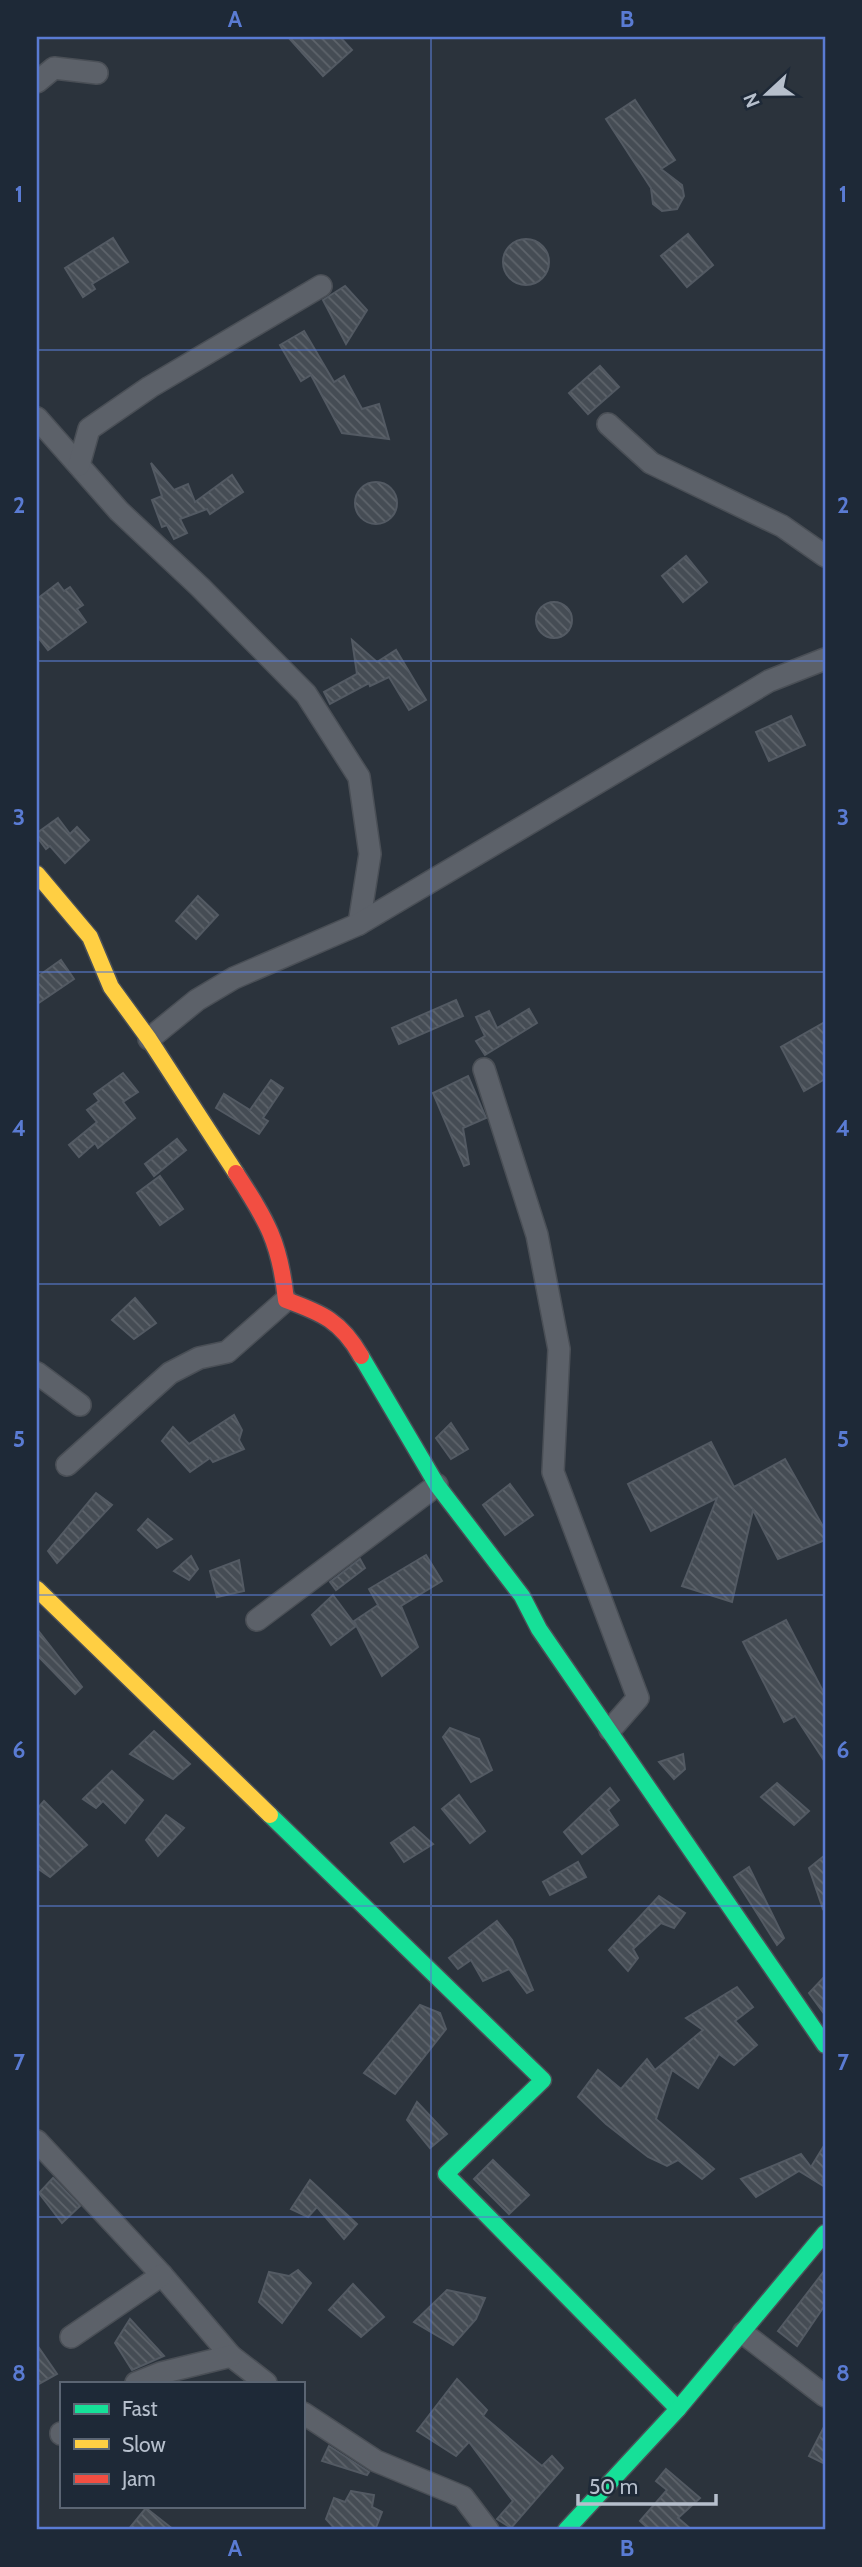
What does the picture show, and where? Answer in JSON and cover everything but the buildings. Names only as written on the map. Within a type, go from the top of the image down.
[{"type":"street","points":[[37,82],[54,68],[97,74]]},
{"type":"street","points":[[79,465],[89,429],[150,387],[321,286]]},
{"type":"street","points":[[37,418],[119,511],[200,587],[306,694],[359,777],[370,854],[359,924]]},
{"type":"street","points":[[608,424],[651,463],[782,526],[825,556]]},
{"type":"street","points":[[149,1038],[197,1000],[234,978],[359,924],[769,681],[825,659]]},
{"type":"street","points":[[37,874],[90,937],[111,987],[149,1038],[270,1226],[282,1262],[286,1300]]},
{"type":"street","points":[[484,1069],[537,1235],[559,1349],[553,1472],[638,1698],[610,1730]]},
{"type":"street","points":[[67,1465],[170,1373],[199,1357],[227,1352],[286,1300]]},
{"type":"street","points":[[286,1300],[324,1314],[349,1335],[437,1485],[522,1596],[539,1629],[825,2045]]},
{"type":"street","points":[[37,1373],[80,1405]]},
{"type":"street","points":[[257,1620],[437,1485]]},
{"type":"street","points":[[37,1589],[542,2080],[446,2174],[678,2409]]},
{"type":"street","points":[[37,2141],[162,2275],[231,2356],[265,2382]]},
{"type":"street","points":[[566,2530],[678,2409],[825,2233]]},
{"type":"street","points":[[71,2337],[162,2275]]},
{"type":"street","points":[[743,2333],[825,2396]]},
{"type":"street","points":[[138,2382],[161,2373],[231,2356]]},
{"type":"street","points":[[304,2414],[376,2461],[463,2497],[488,2530]]},
{"type":"traffic: fast","points":[[361,1356],[437,1485],[522,1596],[539,1629],[825,2045]]},
{"type":"traffic: fast","points":[[270,1815],[543,2080],[446,2174],[678,2409]]},
{"type":"traffic: fast","points":[[566,2530],[678,2409],[825,2233]]},
{"type":"traffic: slow","points":[[37,874],[90,937],[111,987],[149,1039],[236,1173]]},
{"type":"traffic: slow","points":[[37,1589],[270,1815]]},
{"type":"traffic: jam","points":[[236,1173],[256,1205],[276,1247],[286,1300],[330,1320],[346,1334],[361,1356]]}]
